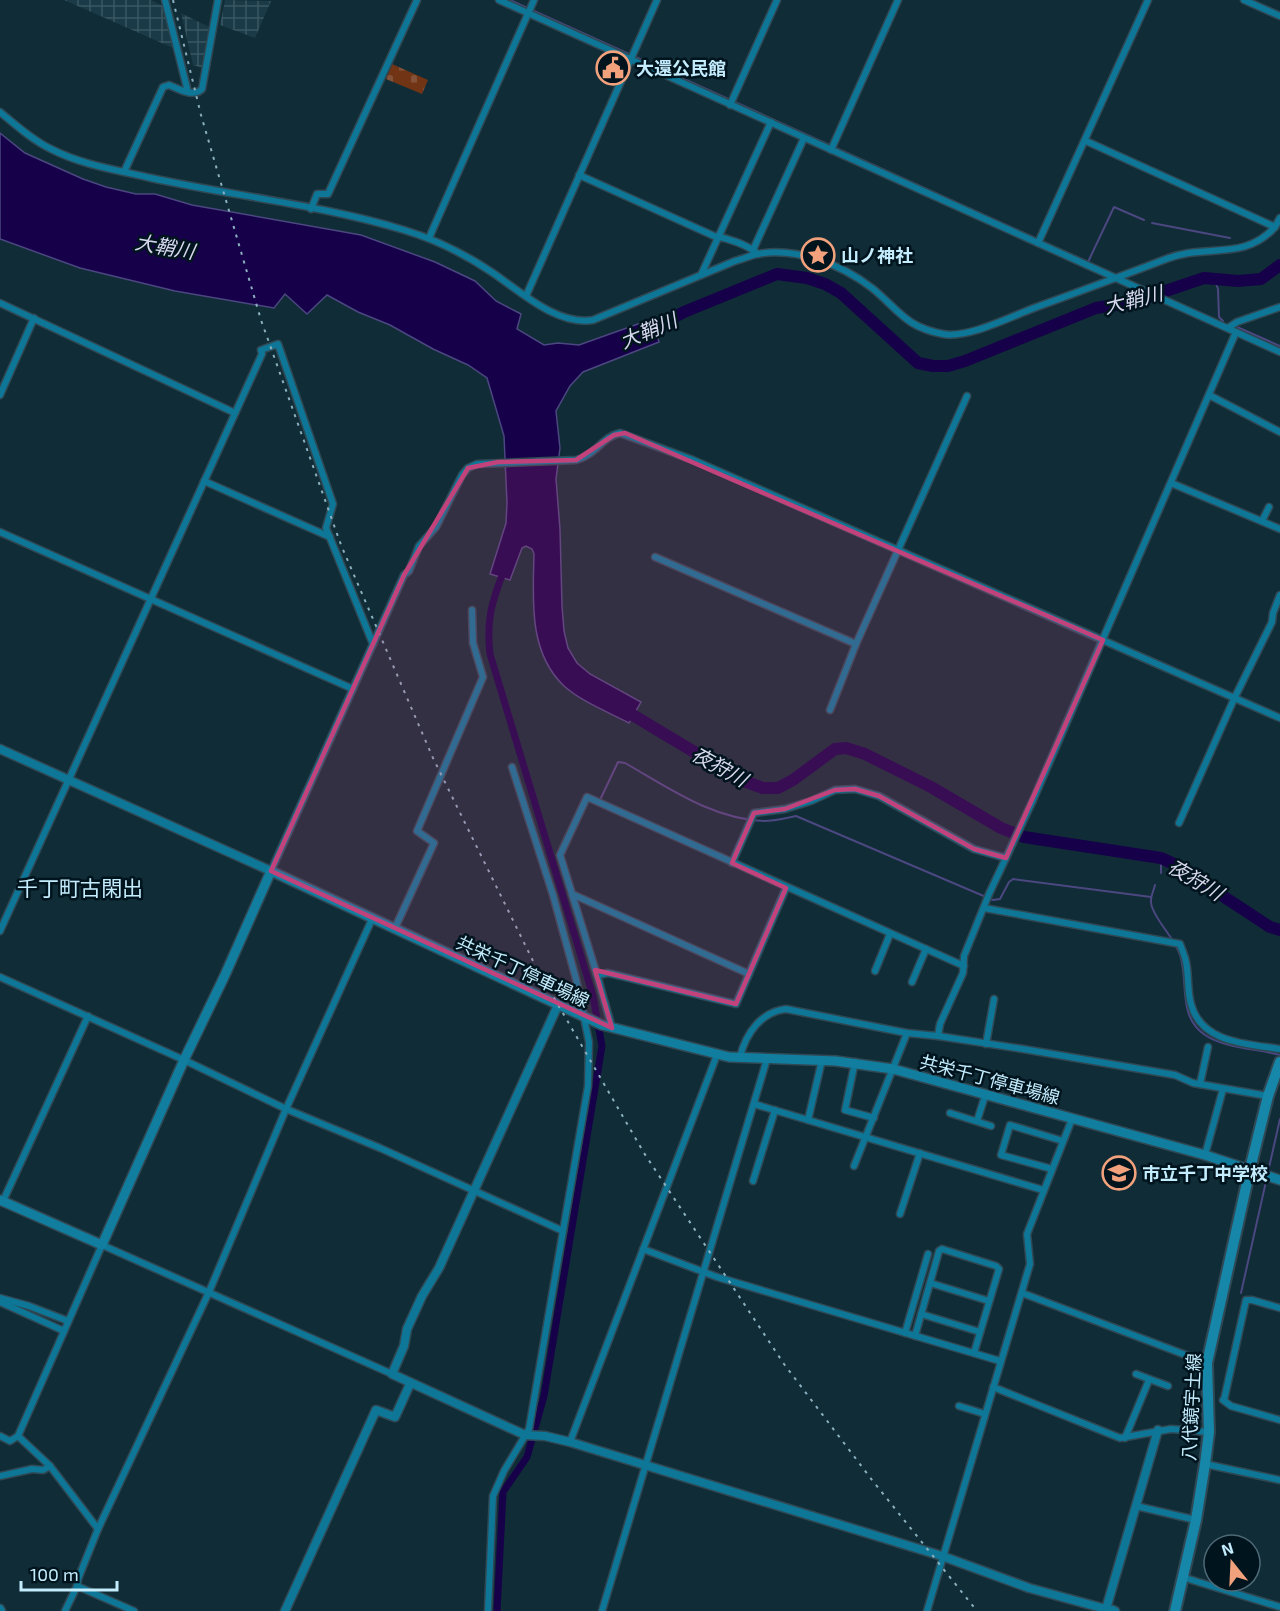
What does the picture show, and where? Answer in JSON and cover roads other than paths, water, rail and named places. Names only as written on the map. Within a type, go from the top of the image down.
[{"type":"main road","name":"共栄千丁停車場線","points":[[271,871],[602,1025],[729,1057],[855,1062],[893,1070],[1205,1155],[1276,1179]]},
{"type":"main road","points":[[1,1201],[102,1245],[271,871]]},
{"type":"main road","name":"八代鏡宇土線","points":[[1174,1611],[1196,1520],[1205,1464],[1209,1432],[1207,1363],[1268,1096],[1280,1062]]},
{"type":"street","points":[[165,0],[188,92]]},
{"type":"street","points":[[123,172],[163,87],[169,85],[194,93],[202,89],[218,0]]},
{"type":"street","points":[[311,209],[317,194],[328,194],[417,0]]},
{"type":"street","points":[[500,0],[732,102],[804,138],[833,147],[1280,352]]},
{"type":"street","points":[[429,238],[534,0]]},
{"type":"street","points":[[526,296],[657,0]]},
{"type":"street","points":[[732,102],[777,0]]},
{"type":"street","points":[[833,147],[898,0]]},
{"type":"street","points":[[1039,241],[1148,0]]},
{"type":"street","points":[[1244,0],[1280,16]]},
{"type":"street","points":[[0,111],[22,131],[49,148],[82,163],[376,223],[429,238],[462,254],[561,317],[574,321],[593,320],[756,252],[804,138]]},
{"type":"street","points":[[701,275],[771,122]]},
{"type":"street","points":[[1086,141],[1275,227]]},
{"type":"street","points":[[579,175],[756,252],[800,255],[849,272],[873,289],[906,321],[922,329],[946,335],[971,332],[1120,279],[1183,253],[1227,251],[1246,247],[1267,236],[1280,218]]},
{"type":"street","points":[[0,303],[235,413]]},
{"type":"street","points":[[1228,328],[1237,322],[1280,307]]},
{"type":"street","points":[[0,395],[34,318]]},
{"type":"street","points":[[938,1036],[940,1024],[964,966],[964,956],[988,897],[1032,802],[1236,333]]},
{"type":"street","points":[[0,931],[262,354],[261,350],[278,344],[333,504],[326,528],[373,644]]},
{"type":"street","points":[[1209,395],[1280,432]]},
{"type":"street","points":[[830,710],[856,644],[967,396]]},
{"type":"street","points":[[0,749],[271,871],[419,546],[436,527],[462,475],[468,468],[477,464],[585,458],[614,435],[625,434],[693,460],[1280,718]]},
{"type":"street","points":[[204,481],[330,538]]},
{"type":"street","points":[[1171,483],[1280,529]]},
{"type":"street","points":[[1262,521],[1269,507]]},
{"type":"street","points":[[0,532],[353,689]]},
{"type":"street","points":[[655,556],[856,644]]},
{"type":"street","points":[[1179,823],[1234,699],[1272,622],[1280,595]]},
{"type":"street","points":[[395,928],[434,843],[417,831],[483,677],[473,643],[472,610]]},
{"type":"street","points":[[488,1611],[492,1496],[529,1429],[588,1086],[589,1042],[586,1018],[553,895],[512,767]]},
{"type":"street","points":[[732,863],[754,813],[785,809],[812,801],[835,790],[855,789],[879,796],[974,849],[1007,856]]},
{"type":"street","points":[[612,1028],[560,855],[587,797],[964,966]]},
{"type":"street","points":[[597,975],[608,973],[736,1004],[786,888]]},
{"type":"street","points":[[572,894],[749,974]]},
{"type":"street","points":[[984,908],[1180,944],[1186,962],[1191,1004],[1198,1022],[1213,1034],[1239,1043],[1280,1049]]},
{"type":"street","points":[[65,1611],[98,1529],[209,1292],[286,1109],[374,917]]},
{"type":"street","points":[[875,971],[891,934]]},
{"type":"street","points":[[912,982],[926,949]]},
{"type":"street","points":[[0,977],[286,1109],[563,1230]]},
{"type":"street","points":[[986,1044],[994,999]]},
{"type":"street","points":[[392,1374],[404,1346],[407,1329],[422,1296],[439,1268],[558,1005]]},
{"type":"street","points":[[740,1057],[758,1021],[776,1010],[786,1009],[907,1033],[938,1036],[1175,1075],[1200,1084],[1268,1096]]},
{"type":"street","points":[[1,1201],[88,1016]]},
{"type":"street","points":[[854,1166],[907,1033]]},
{"type":"street","points":[[1200,1084],[1208,1047]]},
{"type":"street","points":[[570,1442],[717,1053]]},
{"type":"street","points":[[602,1611],[767,1059]]},
{"type":"street","points":[[808,1120],[822,1060]]},
{"type":"street","points":[[855,1062],[845,1110],[874,1118]]},
{"type":"street","points":[[1205,1155],[1224,1089]]},
{"type":"street","points":[[977,1121],[985,1096]]},
{"type":"street","points":[[754,1104],[1043,1190]]},
{"type":"street","points":[[753,1181],[774,1110]]},
{"type":"street","points":[[950,1113],[991,1126]]},
{"type":"street","points":[[927,1611],[1030,1264],[1028,1234],[1072,1119]]},
{"type":"street","points":[[1052,1169],[1001,1155],[1010,1125],[1063,1141]]},
{"type":"street","points":[[900,1214],[920,1153]]},
{"type":"street","points":[[0,1436],[10,1441],[18,1436],[102,1245],[525,1435],[545,1436],[570,1442],[942,1556],[1029,1588],[1106,1609],[1158,1430]]},
{"type":"street","points":[[644,1249],[704,1273],[1000,1361]]},
{"type":"street","points":[[915,1335],[939,1251],[942,1249],[996,1266],[999,1269],[974,1353]]},
{"type":"street","points":[[905,1333],[928,1254]]},
{"type":"street","points":[[930,1283],[989,1301]]},
{"type":"street","points":[[1022,1293],[1207,1363]]},
{"type":"street","points":[[0,1300],[29,1306],[68,1321]]},
{"type":"street","points":[[0,1300],[64,1331]]},
{"type":"street","points":[[1280,1308],[1246,1300],[1224,1400],[1231,1406],[1280,1420]]},
{"type":"street","points":[[921,1314],[980,1332]]},
{"type":"street","points":[[1136,1374],[1168,1386]]},
{"type":"street","points":[[1125,1438],[1149,1380]]},
{"type":"street","points":[[285,1611],[376,1410],[395,1417],[410,1383]]},
{"type":"street","points":[[993,1387],[1120,1438],[1171,1429],[1209,1432]]},
{"type":"street","points":[[959,1406],[985,1414]]},
{"type":"street","points":[[18,1436],[50,1466],[98,1529]]},
{"type":"street","points":[[1205,1464],[1279,1477]]},
{"type":"street","points":[[0,1476],[32,1469],[43,1470],[50,1466]]},
{"type":"street","points":[[1136,1506],[1196,1520]]},
{"type":"street","points":[[1182,1577],[1280,1607]]},
{"type":"street","points":[[77,1586],[134,1611]]},
{"type":"water","points":[[0,133],[25,153],[106,187],[136,194],[155,194],[192,205],[361,235],[435,262],[475,281],[496,301],[521,314],[517,329],[544,345],[558,343],[579,345],[652,319],[659,342],[583,372],[570,386],[556,411],[560,448],[556,479],[564,631],[568,648],[577,663],[590,674],[641,702],[629,723],[579,697],[564,686],[552,672],[538,641],[535,624],[532,549],[526,546],[522,548],[510,580],[490,574],[506,523],[507,503],[504,436],[487,378],[468,365],[327,295],[307,314],[285,294],[274,308],[175,291],[80,268],[0,239]]},
{"type":"waterway","points":[[510,0],[1088,262],[1114,207],[1144,220]]},
{"type":"waterway","points":[[1152,223],[1230,238]]},
{"type":"waterway","name":"大鞘川","points":[[640,335],[684,312],[777,274],[807,278],[825,284],[841,293],[918,363],[948,366],[1096,308],[1133,302],[1204,278],[1238,281],[1261,279],[1280,265]]},
{"type":"waterway","points":[[1214,279],[1218,289],[1219,317],[1223,321]]},
{"type":"waterway","points":[[1237,327],[1280,346]]},
{"type":"waterway","points":[[497,1611],[503,1492],[527,1457],[544,1396],[602,1046],[593,996],[490,654],[491,611],[504,570]]},
{"type":"waterway","name":"夜狩川","points":[[621,708],[741,780],[763,788],[778,788],[793,780],[835,749],[846,748],[865,754],[931,787],[1001,828],[1024,837],[1161,858],[1174,864],[1270,927],[1280,930]]},
{"type":"waterway","points":[[600,800],[618,762],[625,763],[692,801],[727,815],[764,821],[796,816],[993,900],[1000,899],[1013,879],[1151,897]]},
{"type":"waterway","points":[[1161,858],[1161,873]]},
{"type":"waterway","points":[[1155,885],[1151,904],[1180,955],[1187,1008],[1196,1027],[1205,1035],[1222,1043],[1280,1055]]},
{"type":"waterway","points":[[1268,1172],[1280,1119]]},
{"type":"waterway","points":[[1241,1293],[1267,1177]]},
{"type":"railway","points":[[173,0],[201,115],[261,320],[341,545],[433,758],[535,965],[644,1153],[784,1364],[872,1480],[977,1611]]},
{"type":"place","name":"大還公民館","points":[[613,68]]},
{"type":"place","name":"山ノ神社","points":[[818,255]]},
{"type":"place","name":"市立千丁中学校","points":[[1119,1173]]},
{"type":"district","name":"千丁町古閑出","points":[[80,887]]}]
